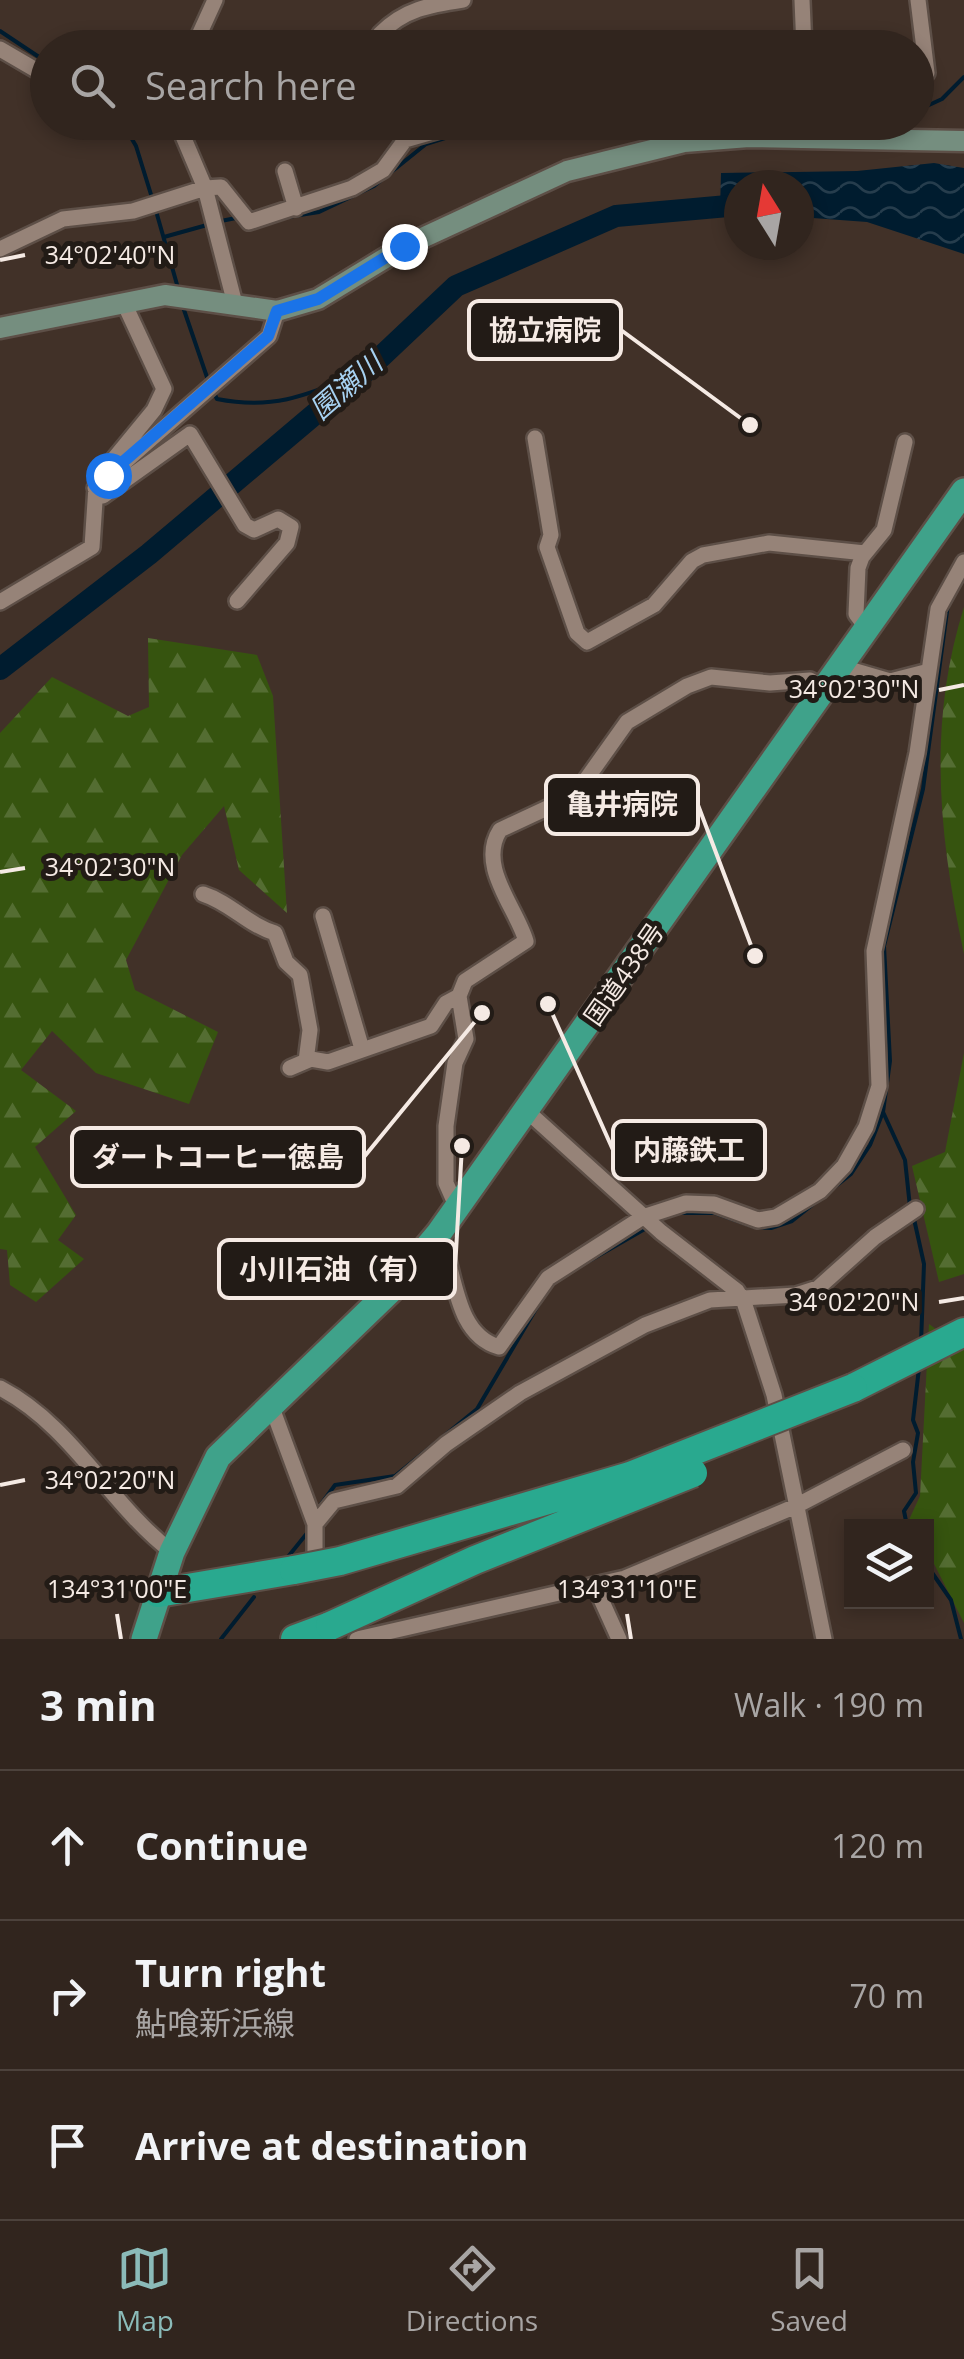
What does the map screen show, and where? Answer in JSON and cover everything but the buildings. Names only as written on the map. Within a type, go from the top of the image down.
[{"type":"highway","name":"国道438号","points":[[144,1639],[172,1552],[218,1457],[392,1289],[439,1233],[964,491]]},
{"type":"highway","points":[[295,1639],[475,1560],[592,1516],[948,1348],[964,1332]]},
{"type":"highway","points":[[158,1593],[308,1558],[340,1561],[630,1476],[856,1393]]},
{"type":"main road","points":[[0,328],[165,295],[277,311],[318,299],[404,246],[567,171],[627,153],[710,140]]},
{"type":"main road","points":[[910,140],[964,141]]},
{"type":"street","points":[[202,30],[215,0]]},
{"type":"street","points":[[384,30],[420,6],[463,0]]},
{"type":"street","points":[[802,0],[803,30]]},
{"type":"street","points":[[918,0],[922,30]]},
{"type":"street","points":[[0,49],[30,66]]},
{"type":"street","points":[[185,140],[205,188],[235,304]]},
{"type":"street","points":[[0,249],[63,219],[133,211],[205,188],[221,187],[249,222],[352,188],[383,170],[405,140]]},
{"type":"street","points":[[285,171],[296,208]]},
{"type":"street","points":[[0,602],[92,547],[95,488],[154,410],[164,389],[124,303]]},
{"type":"street","points":[[95,488],[268,336],[277,311]]},
{"type":"street","points":[[95,488],[103,496],[190,434],[239,516],[254,530],[273,521],[286,522],[291,534],[237,601]]},
{"type":"street","points":[[535,438],[551,535],[547,548],[578,633],[587,642],[654,605],[692,561],[702,555],[769,543],[865,553]]},
{"type":"street","points":[[868,630],[856,614],[858,568],[884,530],[905,442]]},
{"type":"street","points":[[439,1233],[464,1317],[487,1344],[499,1348],[548,1278],[643,1217],[686,1203],[714,1204],[758,1220],[776,1217],[820,1192],[844,1166],[866,1127],[879,1086],[874,951],[917,753],[938,609],[964,562]]},
{"type":"street","points":[[842,667],[890,681],[929,670]]},
{"type":"street","points":[[457,1208],[446,1184],[446,1126],[455,1063],[466,1039],[459,996],[465,981],[526,941],[496,873],[493,856],[498,833],[575,794],[616,733],[639,712],[711,677],[770,684],[810,680],[826,689]]},
{"type":"street","points":[[203,894],[240,914],[253,926],[275,933],[286,962],[300,975],[310,1030],[298,1065],[328,1062],[431,1026],[446,1004],[459,996]]},
{"type":"street","points":[[323,916],[362,1049]]},
{"type":"street","points":[[528,1112],[660,1232],[740,1296],[774,1395],[824,1639]]},
{"type":"street","points":[[308,1558],[316,1524],[334,1500],[397,1486],[459,1435],[590,1353],[680,1310],[740,1296],[796,1294],[818,1288],[875,1237],[916,1210]]},
{"type":"street","points":[[0,1388],[55,1428],[103,1479],[138,1526],[172,1552]]},
{"type":"street","points":[[271,1405],[316,1524]]},
{"type":"street","points":[[357,1639],[625,1578],[796,1506],[902,1450]]},
{"type":"street","points":[[595,1586],[620,1639]]},
{"type":"green space","points":[[964,607],[964,954],[943,823],[941,738],[952,651]]},
{"type":"green space","points":[[148,638],[257,655],[273,696],[287,913],[239,870],[224,806],[182,855],[126,960],[135,990],[218,1032],[189,1104],[96,1073],[52,1031],[21,1070],[76,1111],[35,1147],[76,1215],[58,1240],[84,1259],[36,1302],[10,1285],[7,1250],[0,1249],[0,733],[52,677],[128,716],[149,707]]},
{"type":"green space","points":[[964,1053],[964,1274],[939,1282],[912,1166],[945,1152]]},
{"type":"green space","points":[[929,1324],[964,1350],[964,1623],[934,1564],[934,1519],[909,1519],[920,1496]]},
{"type":"water","points":[[934,163],[964,168],[964,254],[867,222],[814,218],[814,172]]},
{"type":"water","points":[[724,173],[724,210],[720,210]]},
{"type":"waterway","points":[[0,31],[30,51]]},
{"type":"waterway","points":[[934,103],[964,77]]},
{"type":"waterway","points":[[132,140],[153,201]]},
{"type":"waterway","points":[[281,218],[319,212],[374,186],[426,144],[439,140]]},
{"type":"waterway","name":"園瀬川","points":[[0,669],[149,554],[367,370],[456,286],[616,216],[724,206]]},
{"type":"waterway","points":[[156,211],[178,288]]},
{"type":"waterway","points":[[216,222],[236,218]]},
{"type":"waterway","points":[[164,237],[207,225]]},
{"type":"waterway","points":[[183,307],[209,383]]},
{"type":"waterway","points":[[213,391],[217,399],[277,401],[367,370]]},
{"type":"waterway","points":[[676,1213],[715,1213],[755,1227],[771,1228],[792,1221],[851,1174],[870,1145],[883,1112],[890,1061],[884,946],[923,789],[948,604]]},
{"type":"waterway","points":[[883,1112],[905,1160],[910,1207]]},
{"type":"waterway","points":[[914,1219],[924,1264],[921,1343]]},
{"type":"waterway","points":[[589,1261],[650,1226]]},
{"type":"waterway","points":[[319,1507],[335,1485],[395,1476],[477,1409],[543,1297]]},
{"type":"waterway","points":[[906,1519],[904,1511],[916,1493],[913,1462],[918,1433],[913,1420],[919,1368]]},
{"type":"waterway","points":[[287,1558],[308,1532]]},
{"type":"waterway","points":[[934,1576],[951,1600],[961,1639]]},
{"type":"waterway","points":[[221,1639],[254,1597]]},
{"type":"place","name":"協立病院","points":[[750,425]]},
{"type":"place","name":"亀井病院","points":[[755,956]]},
{"type":"place","name":"内藤鉄工","points":[[548,1004]]},
{"type":"place","name":"ダートコーヒー徳島","points":[[482,1013]]},
{"type":"place","name":"小川石油（有）","points":[[462,1146]]},
{"type":"route","points":[[108,475],[268,336],[277,311],[318,299],[404,246]]}]
